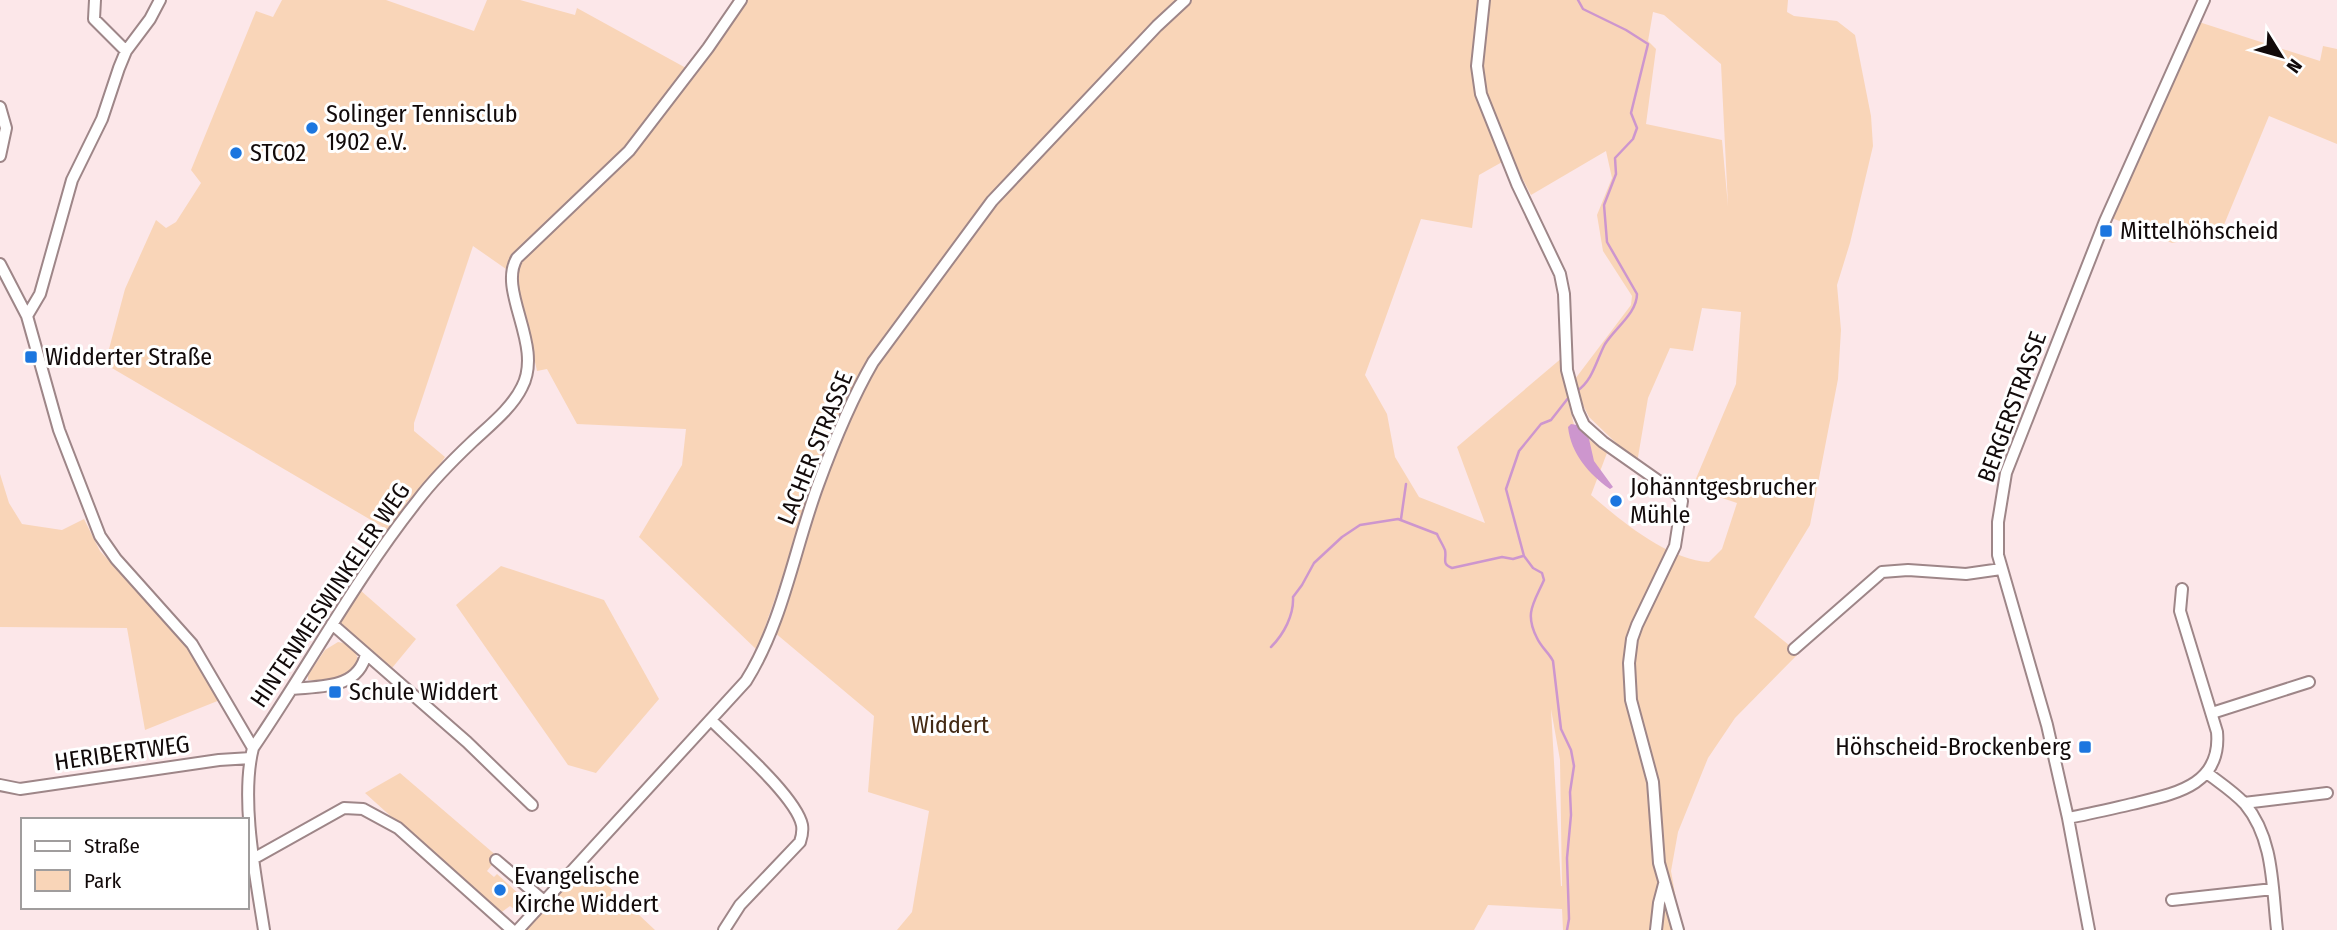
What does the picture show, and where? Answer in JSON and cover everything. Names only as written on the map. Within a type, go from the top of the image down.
[{"type":"street","points":[[95,0],[94,19],[126,51]]},
{"type":"street","points":[[27,316],[40,294],[72,180],[102,119],[126,51],[150,19],[160,0]]},
{"type":"street","name":"HINTENMEISWINKELER WEG","points":[[252,753],[332,624],[423,493],[452,460],[492,423],[522,388],[528,363],[511,281],[517,258],[629,151],[741,0]]},
{"type":"street","name":"LACHER STRASSE","points":[[519,930],[712,721],[746,681],[761,657],[818,485],[873,362],[992,201],[1185,0]]},
{"type":"street","points":[[1484,0],[1477,66],[1480,94],[1517,184],[1560,274],[1564,294],[1567,370],[1574,401],[1582,420],[1594,435],[1682,500],[1675,546],[1637,625],[1629,663],[1631,700],[1653,782],[1657,848],[1664,884],[1678,930]]},
{"type":"street","name":"BERGERSTRASSE","points":[[2090,930],[2047,725],[2001,569],[1997,545],[1998,522],[2006,473],[2103,225],[2204,0]]},
{"type":"street","points":[[0,107],[6,128],[0,156]]},
{"type":"street","points":[[0,264],[27,316],[60,429],[100,536],[116,559],[192,643],[252,753],[250,807],[253,859],[264,930]]},
{"type":"street","points":[[1794,649],[1882,572],[1908,570],[1966,574],[2001,569]]},
{"type":"street","points":[[2068,818],[2181,792],[2207,773],[2217,742],[2212,713],[2180,611],[2182,589]]},
{"type":"street","points":[[332,624],[467,742],[532,805]]},
{"type":"street","points":[[292,689],[348,680],[360,669],[366,654]]},
{"type":"street","points":[[2212,713],[2309,682]]},
{"type":"street","points":[[712,721],[783,795],[799,817],[803,831],[800,842],[740,905],[724,930]]},
{"type":"street","name":"HERIBERTWEG","points":[[0,785],[19,789],[252,753]]},
{"type":"street","points":[[2207,773],[2244,803],[2264,837],[2269,854],[2277,930]]},
{"type":"street","points":[[2244,803],[2328,793]]},
{"type":"street","points":[[253,859],[344,808],[363,809],[398,828],[512,930]]},
{"type":"street","points":[[496,860],[544,901]]},
{"type":"street","points":[[1656,930],[1658,903],[1664,884]]},
{"type":"street","points":[[2172,900],[2273,889]]},
{"type":"green space","points":[[282,0],[386,0],[474,31],[487,0],[520,0],[575,15],[577,8],[686,68],[622,153],[525,245],[506,269],[473,246],[414,423],[414,431],[445,457],[388,530],[105,364],[125,289],[156,220],[166,228],[176,222],[201,183],[191,170],[256,11],[273,17]]},
{"type":"green space","points":[[744,0],[1179,0],[988,198],[858,378],[797,535],[757,650],[639,537],[682,465],[686,429],[577,424],[547,369],[537,371],[515,274],[524,255],[615,173],[709,51]]},
{"type":"green space","name":"Widdert","points":[[1191,0],[1788,0],[1787,12],[1794,16],[1837,21],[1855,35],[1871,116],[1873,146],[1837,285],[1841,330],[1838,379],[1810,525],[1754,617],[1799,653],[1735,718],[1708,758],[1678,832],[1671,871],[1685,930],[1563,930],[1562,909],[1488,905],[1474,930],[897,930],[912,912],[929,811],[868,792],[874,716],[774,632],[825,481],[866,382],[995,205],[1160,29]],"holes":[[[1653,12],[1664,15],[1721,64],[1728,206],[1722,140],[1646,124],[1656,49],[1648,41]],[[1606,151],[1612,178],[1597,215],[1603,251],[1632,296],[1631,305],[1572,383],[1589,417],[1637,463],[1648,398],[1670,348],[1693,351],[1702,308],[1741,312],[1736,384],[1692,488],[1737,503],[1722,549],[1709,562],[1677,554],[1646,538],[1591,495],[1607,453],[1575,429],[1566,392],[1563,357],[1457,447],[1485,523],[1419,497],[1395,457],[1387,414],[1365,375],[1421,219],[1472,228],[1479,175],[1511,157],[1531,195]],[[1551,709],[1560,760],[1561,886]]]},
{"type":"green space","points":[[2199,22],[2320,61],[2323,46],[2337,49],[2337,144],[2269,116],[2221,232],[2172,243],[2112,218]]},
{"type":"green space","points":[[0,474],[9,503],[22,524],[62,530],[84,519],[100,551],[185,642],[220,700],[145,730],[127,628],[0,627]]},
{"type":"green space","points":[[501,566],[604,600],[659,699],[596,773],[568,765],[456,605]]},
{"type":"green space","points":[[360,590],[416,639],[392,668],[337,620]]},
{"type":"green space","points":[[338,642],[354,650],[357,665],[348,674],[340,677],[308,680],[308,675],[325,650]]},
{"type":"green space","points":[[400,773],[498,857],[487,871],[494,877],[497,874],[520,895],[515,900],[519,904],[514,909],[510,906],[499,914],[365,793]]},
{"type":"green space","points":[[584,863],[655,930],[525,930]]},
{"type":"shaded area","points":[[1571,424],[1577,425],[1589,439],[1594,461],[1613,487],[1610,489],[1588,470],[1577,455],[1568,427]]},
{"type":"waterway","points":[[1577,391],[1587,381],[1605,344],[1630,314],[1636,301],[1637,294],[1607,242],[1604,205],[1616,174],[1615,158],[1633,139],[1637,128],[1631,113],[1648,44],[1583,9],[1578,0]]},
{"type":"waterway","points":[[1567,930],[1567,858],[1574,766],[1571,750],[1561,729],[1553,661],[1539,641],[1531,622],[1532,608],[1544,580],[1542,573],[1533,568],[1524,556],[1506,489],[1519,451],[1541,424],[1551,420],[1569,397]]},
{"type":"waterway","points":[[1401,519],[1406,484]]},
{"type":"waterway","points":[[1271,647],[1287,624],[1293,597],[1314,563],[1342,537],[1360,525],[1398,519],[1437,534],[1445,550],[1445,563],[1452,568],[1502,557],[1513,559],[1523,556]]},
{"type":"place","name":"Solinger Tennisclub 1902 e.V.","points":[[312,128]]},
{"type":"place","name":"STC02","points":[[236,153]]},
{"type":"place","name":"Mittelhöhscheid","points":[[2106,231]]},
{"type":"place","name":"Widderter Straße","points":[[31,357]]},
{"type":"place","name":"Johänntgesbrucher Mühle","points":[[1616,501]]},
{"type":"place","name":"Schule Widdert","points":[[335,692]]},
{"type":"place","name":"Höhscheid-Brockenberg","points":[[2085,747]]},
{"type":"place","name":"Evangelische Kirche Widdert","points":[[500,890]]}]
